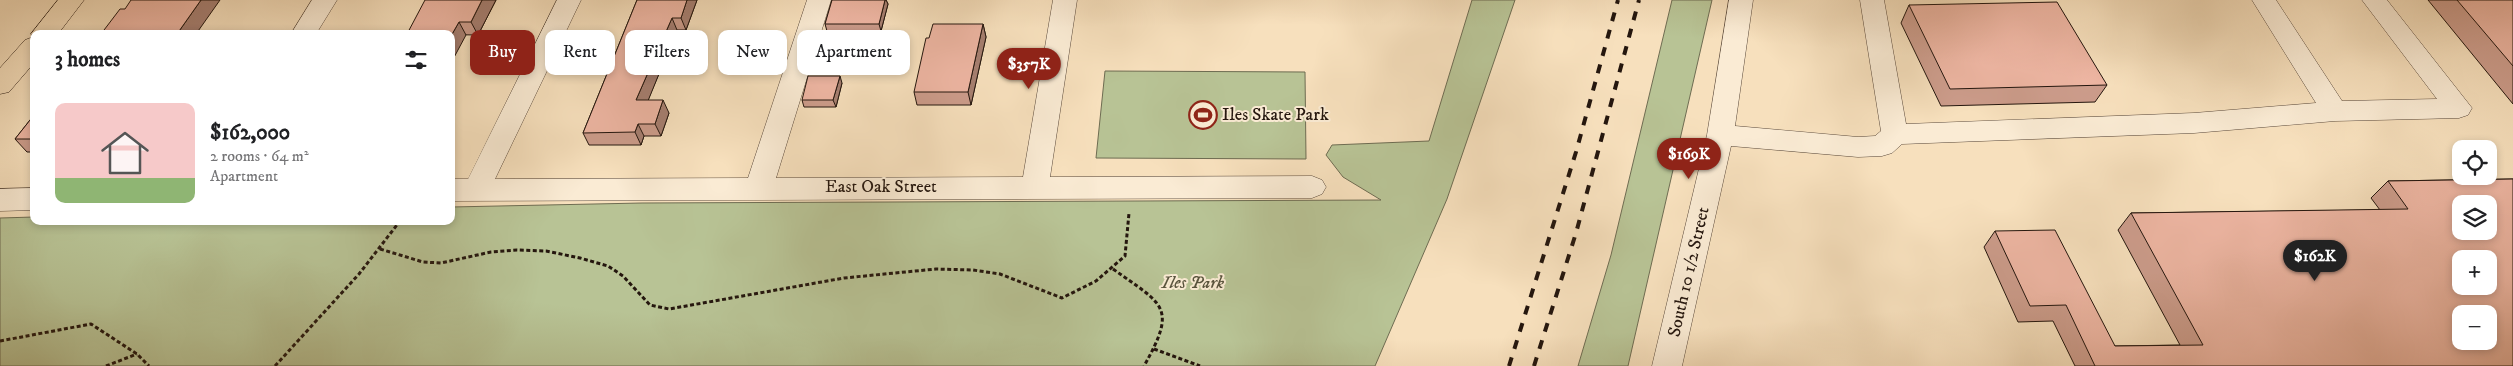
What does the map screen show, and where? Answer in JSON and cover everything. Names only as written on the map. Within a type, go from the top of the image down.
[{"type":"main road","points":[[47,30],[72,0]]},
{"type":"main road","points":[[0,85],[30,51]]},
{"type":"street","points":[[306,30],[325,0]]},
{"type":"street","points":[[464,190],[569,0]]},
{"type":"street","points":[[759,188],[819,0]]},
{"type":"street","points":[[1035,187],[1065,0]]},
{"type":"street","name":"South 10 1/2 Street","points":[[1667,366],[1720,135],[1741,0]]},
{"type":"street","points":[[1872,0],[1895,134]]},
{"type":"street","points":[[2264,0],[2335,111]]},
{"type":"street","points":[[1720,135],[1858,147],[1882,146],[1895,134],[2194,124],[2335,111],[2460,108],[2374,0]]},
{"type":"street","name":"East Oak Street","points":[[464,190],[1312,187]]},
{"type":"street","points":[[0,200],[30,199]]},
{"type":"path","points":[[380,249],[423,262],[440,263],[517,250],[546,251],[580,258],[608,266],[623,276],[650,305],[669,309],[788,286],[898,270],[958,268],[993,272],[1027,282],[1062,298],[1081,292],[1126,256],[1130,210]]},
{"type":"path","points":[[276,366],[380,249],[397,225]]},
{"type":"path","points":[[1112,269],[1158,301],[1166,315],[1162,334],[1144,366]]},
{"type":"path","points":[[0,340],[91,324],[136,354],[149,366]]},
{"type":"path","points":[[1154,349],[1200,366]]},
{"type":"path","points":[[106,366],[136,354]]},
{"type":"green space","name":"Iles Park","points":[[1472,0],[1515,0],[1447,199],[1375,366],[0,366],[0,218],[30,217],[30,225],[455,225],[455,207],[642,203],[1381,200],[1343,177],[1326,155],[1332,145],[1429,141]]},
{"type":"green space","points":[[1672,0],[1712,0],[1628,366],[1578,366],[1611,255]]},
{"type":"green space","name":"Iles Skate Park","points":[[1105,71],[1305,72],[1306,159],[1096,158]]},
{"type":"building","points":[[131,0],[201,0],[180,30],[104,30],[120,9],[125,9]]},
{"type":"building","points":[[425,0],[482,0],[471,22],[459,22],[454,30],[409,30]]},
{"type":"building","points":[[637,0],[687,0],[681,18],[672,18],[667,30],[625,30],[625,75],[647,75],[636,100],[663,100],[655,124],[638,124],[635,132],[583,133],[607,75],[615,75],[615,54]]},
{"type":"building","points":[[832,0],[885,0],[879,24],[825,24]]},
{"type":"building","points":[[2457,0],[2513,0],[2513,66]]},
{"type":"building","points":[[2057,2],[2107,85],[1950,89],[1909,5]]},
{"type":"building","points":[[933,24],[983,24],[968,92],[914,92],[926,38],[929,38]]},
{"type":"building","points":[[808,76],[840,76],[833,100],[802,100]]},
{"type":"building","points":[[30,120],[30,139],[15,139]]},
{"type":"building","points":[[2497,179],[2513,179],[2513,366],[2095,366],[2066,305],[2030,306],[1995,231],[2055,230],[2115,346],[2203,345],[2131,213],[2408,209],[2388,181],[2452,180],[2452,185],[2497,185]]},
{"type":"railway","points":[[1509,366],[1576,152],[1618,0]]},
{"type":"railway","points":[[1534,366],[1576,233],[1639,0]]},
{"type":"place","name":"Iles Skate Park","points":[[1203,115]]}]
